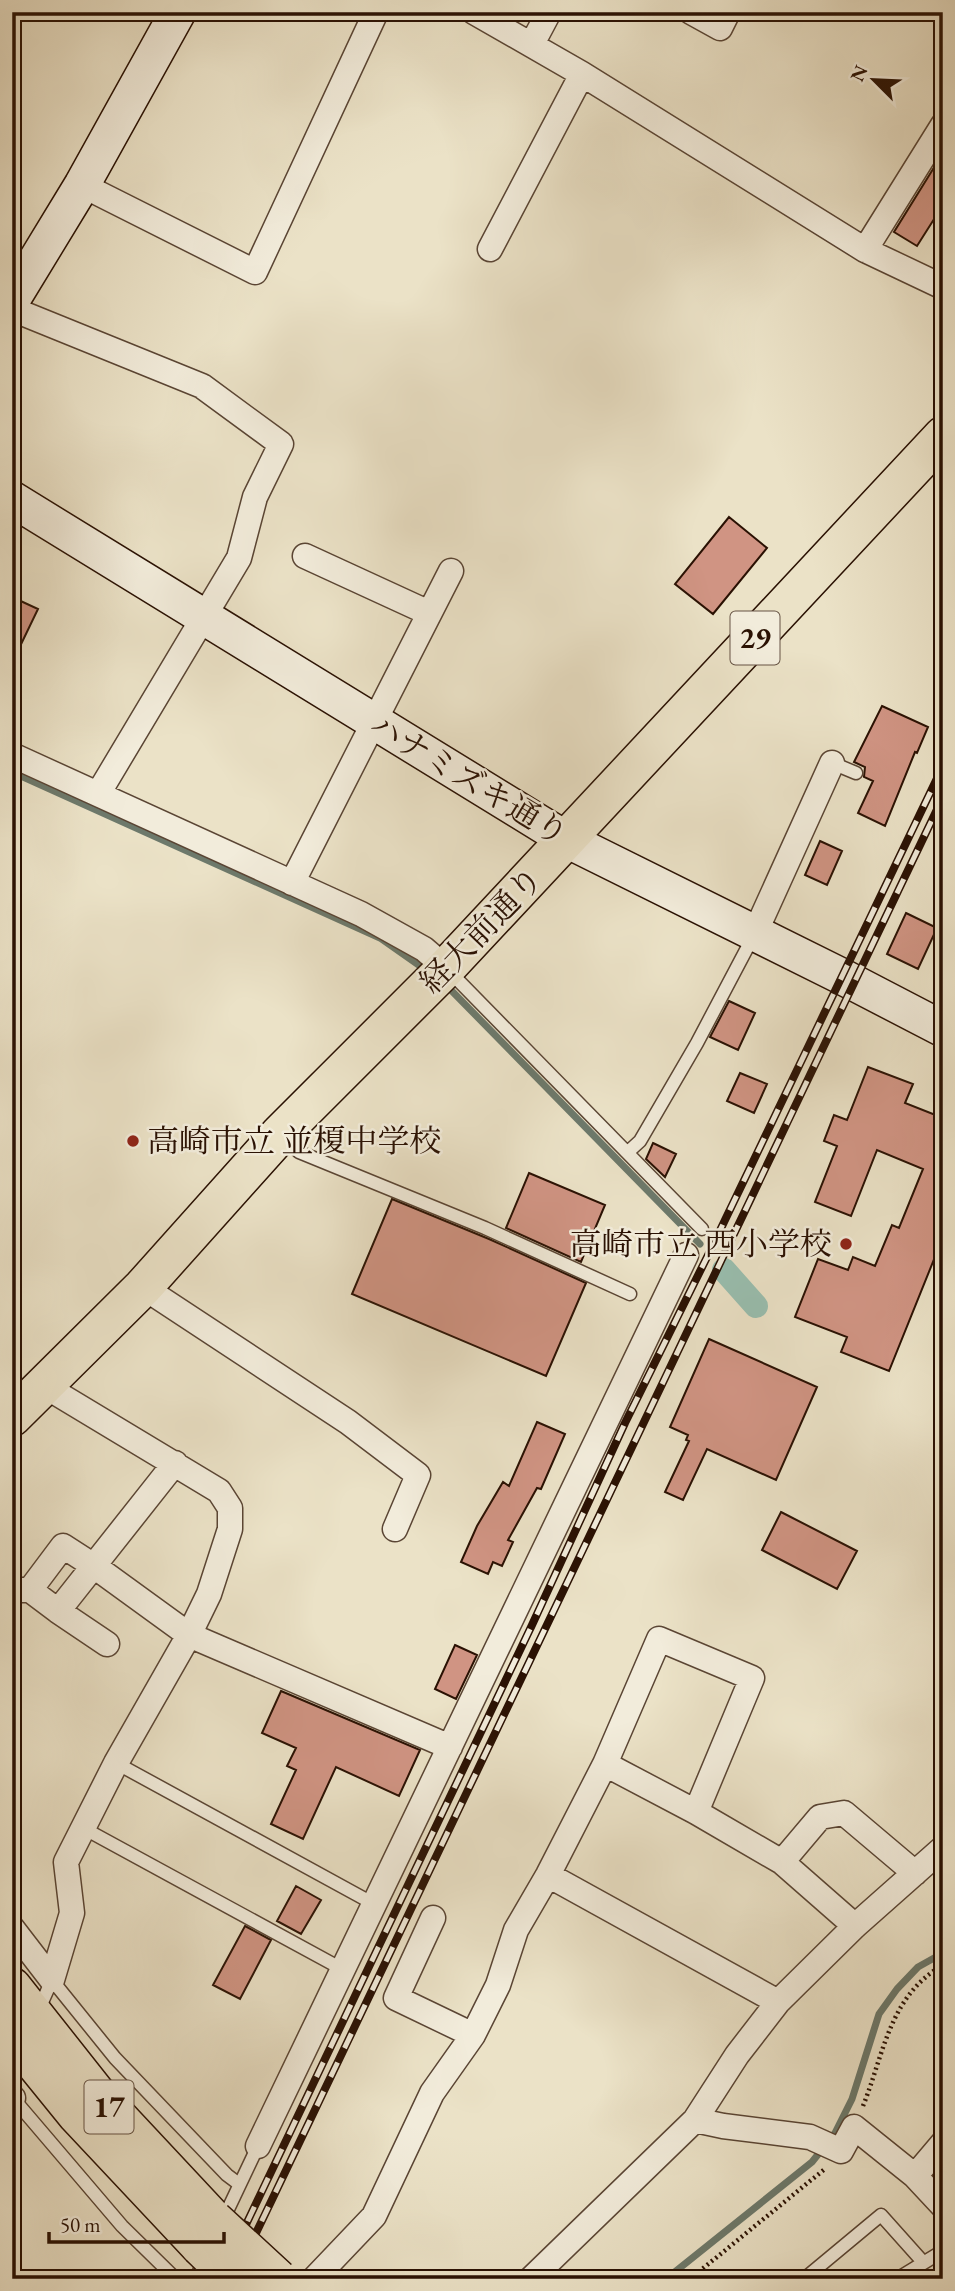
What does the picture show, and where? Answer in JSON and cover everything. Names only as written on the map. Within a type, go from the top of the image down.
[{"type":"main road","name":"経大前通り","points":[[12,1417],[143,1287],[280,1134],[446,968],[943,436]]},
{"type":"main road","name":"17","points":[[36,1989],[99,2097],[203,2248],[278,2279]]},
{"type":"main road","name":"17","points":[[12,2035],[77,2115],[234,2279]]},
{"type":"street","points":[[12,300],[82,185],[178,12]]},
{"type":"street","points":[[82,185],[255,272],[376,12]]},
{"type":"street","points":[[474,12],[532,44],[865,250],[943,287]]},
{"type":"street","points":[[532,44],[549,12]]},
{"type":"street","points":[[691,12],[720,28],[728,12]]},
{"type":"street","points":[[490,249],[582,75]]},
{"type":"street","points":[[865,250],[943,125]]},
{"type":"street","points":[[12,309],[202,386],[281,444],[255,497],[239,558],[98,794]]},
{"type":"street","name":"ハナミズキ通り","points":[[12,499],[567,840],[943,1029]]},
{"type":"street","points":[[305,556],[429,613]]},
{"type":"street","points":[[292,883],[451,571]]},
{"type":"street","points":[[12,755],[360,915],[413,943],[446,968]]},
{"type":"street","points":[[755,933],[832,764]]},
{"type":"street","points":[[258,2146],[686,1255]]},
{"type":"street","points":[[143,1287],[348,1422],[418,1475],[395,1529]]},
{"type":"street","points":[[36,1989],[72,1913],[66,1862],[116,1763],[189,1635],[209,1594],[230,1529],[230,1508],[219,1491],[43,1385]]},
{"type":"street","points":[[58,1611],[175,1463]]},
{"type":"street","points":[[107,1644],[21,1590],[63,1546],[189,1635],[450,1747]]},
{"type":"street","points":[[314,2279],[364,2230],[374,2216],[432,2093],[473,2035],[498,1985],[516,1930],[548,1875],[605,1764],[659,1639],[752,1678],[696,1812]]},
{"type":"street","points":[[605,1764],[782,1862],[855,1926]]},
{"type":"street","points":[[782,1862],[820,1817],[844,1813],[915,1873]]},
{"type":"street","points":[[531,2279],[695,2120],[737,2055],[778,2003],[855,1926],[943,1849]]},
{"type":"street","points":[[548,1875],[778,2003]]},
{"type":"street","points":[[433,1918],[396,1998],[473,2035]]},
{"type":"street","points":[[12,1928],[36,1989]]},
{"type":"street","points":[[695,2120],[828,2145],[854,2127],[915,2176],[943,2206]]},
{"type":"street","points":[[915,2176],[943,2144]]},
{"type":"lane","points":[[832,764],[856,773]]},
{"type":"lane","points":[[628,1152],[640,1141],[697,1043],[755,933]]},
{"type":"lane","points":[[446,968],[702,1229]]},
{"type":"lane","points":[[280,1134],[299,1152],[485,1228],[630,1294]]},
{"type":"lane","points":[[116,1763],[374,1904]]},
{"type":"lane","points":[[83,1828],[342,1969]]},
{"type":"lane","points":[[36,1989],[115,2058],[227,2175],[239,2183]]},
{"type":"lane","points":[[13,2098],[122,2226],[176,2279]]},
{"type":"lane","points":[[203,2248],[258,2146]]},
{"type":"lane","points":[[804,2279],[881,2215],[923,2262]]},
{"type":"lane","points":[[897,2279],[943,2252]]},
{"type":"path","points":[[854,2127],[894,2020],[919,1982],[943,1965]]},
{"type":"path","points":[[690,2279],[825,2169],[828,2145]]},
{"type":"building","points":[[943,153],[943,205],[917,246],[894,232]]},
{"type":"building","points":[[729,517],[767,548],[713,614],[675,584]]},
{"type":"building","points":[[12,597],[38,609],[12,663]]},
{"type":"building","points":[[882,706],[928,727],[885,826],[858,813],[873,781],[864,777],[865,767],[854,762]]},
{"type":"building","points":[[820,841],[842,851],[827,885],[805,875]]},
{"type":"building","points":[[906,913],[937,928],[918,969],[887,954]]},
{"type":"building","points":[[729,1001],[755,1013],[738,1050],[710,1037]]},
{"type":"building","points":[[868,1067],[913,1084],[905,1103],[943,1118],[943,1237],[889,1371],[841,1352],[847,1337],[795,1317],[818,1259],[848,1270],[853,1257],[875,1266],[892,1225],[899,1228],[923,1169],[877,1150],[851,1216],[815,1202],[837,1146],[824,1141],[834,1115],[847,1120]]},
{"type":"building","points":[[740,1073],[767,1084],[754,1113],[727,1101]]},
{"type":"building","points":[[653,1143],[676,1154],[665,1177],[646,1159]]},
{"type":"building","points":[[529,1173],[605,1205],[581,1262],[506,1228]]},
{"type":"building","points":[[392,1199],[586,1283],[546,1376],[352,1294]]},
{"type":"building","points":[[709,1339],[817,1387],[776,1480],[707,1449],[683,1500],[665,1492],[689,1441],[686,1440],[688,1435],[670,1427]]},
{"type":"building","points":[[537,1422],[565,1434],[541,1489],[537,1488],[508,1540],[513,1542],[502,1566],[493,1562],[488,1574],[461,1562],[477,1526],[503,1482],[509,1486]]},
{"type":"building","points":[[781,1512],[857,1551],[837,1589],[762,1550]]},
{"type":"building","points":[[455,1645],[477,1655],[456,1699],[435,1689]]},
{"type":"building","points":[[281,1691],[420,1750],[399,1796],[336,1767],[303,1839],[271,1824],[296,1770],[287,1766],[296,1748],[262,1733]]},
{"type":"building","points":[[296,1886],[321,1900],[301,1934],[277,1921]]},
{"type":"building","points":[[245,1926],[271,1940],[240,1999],[213,1985]]},
{"type":"waterway","points":[[12,772],[380,938],[427,971]]},
{"type":"waterway","points":[[445,984],[700,1244]]},
{"type":"waterway","points":[[724,1270],[756,1306]]},
{"type":"waterway","points":[[666,2279],[812,2162],[835,2133],[852,2099],[879,2014],[897,1989],[918,1967],[943,1953]]},
{"type":"railway","points":[[220,2279],[532,1625],[625,1423],[943,766]]},
{"type":"railway","points":[[234,2279],[943,797]]},
{"type":"place","name":"高崎市立 並榎中学校","points":[[133,1141]]},
{"type":"place","name":"高崎市立 西小学校","points":[[846,1244]]}]
